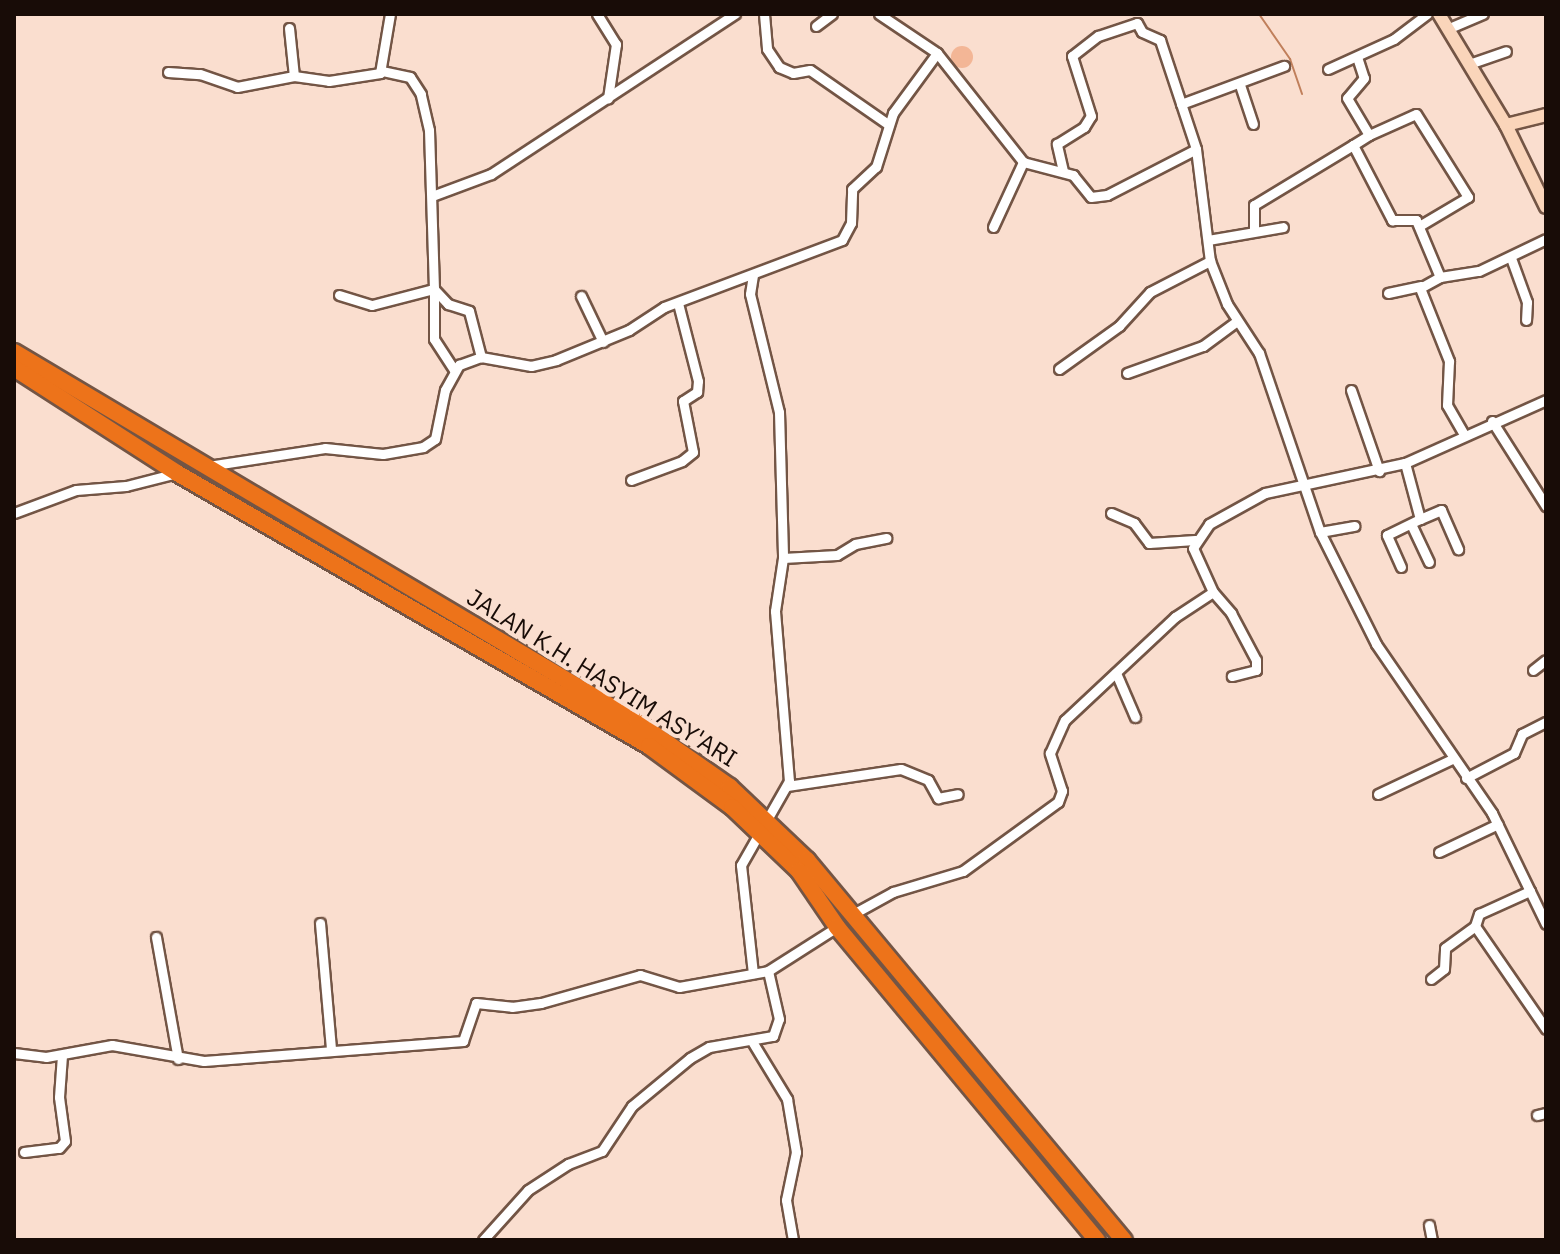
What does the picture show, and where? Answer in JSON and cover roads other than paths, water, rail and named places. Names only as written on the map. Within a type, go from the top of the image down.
[{"type":"highway","name":"JALAN K.H. HASYIM ASY'ARI","points":[[14,352],[305,523],[690,756],[853,914],[1124,1240]]},
{"type":"highway","name":"JALAN K.H. HASYIM ASY'ARI","points":[[14,368],[177,473],[649,746],[763,824],[837,927],[1097,1240]]},
{"type":"highway","points":[[305,523],[311,538],[372,578],[360,580]]},
{"type":"highway","points":[[396,578],[385,575],[381,579],[452,623],[462,640]]},
{"type":"highway","points":[[952,1033],[953,1049],[998,1106],[994,1110],[984,1105]]},
{"type":"highway","points":[[1021,1117],[1005,1110],[1059,1179],[1061,1197]]},
{"type":"street","points":[[382,71],[390,14]]},
{"type":"street","points":[[597,14],[616,44],[608,98]]},
{"type":"street","points":[[432,196],[491,174],[735,14]]},
{"type":"street","points":[[764,14],[767,49],[779,67],[793,73],[810,70],[889,125]]},
{"type":"street","points":[[816,26],[832,14]]},
{"type":"street","points":[[879,14],[937,53],[1023,162],[1063,171],[1077,178],[1091,197],[1100,198],[1196,149]]},
{"type":"street","points":[[1328,69],[1394,39],[1427,14]]},
{"type":"street","points":[[1439,14],[1506,125],[1546,207]]},
{"type":"street","points":[[1447,29],[1483,14]]},
{"type":"street","points":[[1063,171],[1057,144],[1084,127],[1091,116],[1072,56],[1098,36],[1135,22],[1145,35],[1157,38],[1181,104],[1196,149],[1210,261],[1237,321],[1259,353],[1274,408],[1305,483],[1320,532],[1376,644],[1498,824],[1546,924]]},
{"type":"street","points":[[289,28],[294,76]]},
{"type":"street","points":[[1469,64],[1506,51]]},
{"type":"street","points":[[208,466],[277,452],[342,448],[396,453],[431,445],[454,370],[481,357],[531,366],[603,342],[678,303],[845,237],[851,223],[849,197],[876,167],[889,125],[905,92],[937,53]]},
{"type":"street","points":[[1357,57],[1364,78],[1347,98],[1369,135]]},
{"type":"street","points":[[1181,104],[1240,85],[1284,66]]},
{"type":"street","points":[[168,72],[200,74],[237,87],[294,76],[329,81],[382,71],[410,77],[421,94],[432,196],[434,339],[454,370]]},
{"type":"street","points":[[1240,85],[1253,124]]},
{"type":"street","points":[[1254,231],[1253,206],[1369,135],[1416,114],[1468,195],[1464,202],[1419,226]]},
{"type":"street","points":[[1506,125],[1546,115]]},
{"type":"street","points":[[1353,145],[1392,220],[1413,217],[1419,226],[1440,277]]},
{"type":"street","points":[[993,227],[1023,162]]},
{"type":"street","points":[[1208,240],[1283,227]]},
{"type":"street","points":[[1388,293],[1421,286],[1440,277],[1479,271],[1546,239]]},
{"type":"street","points":[[1511,258],[1527,302],[1526,320]]},
{"type":"street","points":[[1059,369],[1119,326],[1150,292],[1210,261]]},
{"type":"street","points":[[753,275],[750,294],[779,412],[783,558],[775,611],[784,677],[787,786],[741,865],[753,973]]},
{"type":"street","points":[[1421,286],[1449,361],[1447,405],[1464,435]]},
{"type":"street","points":[[339,295],[372,305],[434,289]]},
{"type":"street","points":[[434,289],[448,304],[469,311],[481,357]]},
{"type":"street","points":[[581,296],[603,342]]},
{"type":"street","points":[[631,480],[693,452],[683,401],[697,392],[698,381],[678,303]]},
{"type":"street","points":[[1127,373],[1203,346],[1237,321]]},
{"type":"street","points":[[1351,390],[1379,471]]},
{"type":"street","points":[[1111,513],[1134,523],[1149,543],[1195,540],[1209,524],[1248,501],[1305,483],[1379,471],[1405,463],[1492,421],[1546,400]]},
{"type":"street","points":[[1492,421],[1546,506]]},
{"type":"street","points":[[1405,463],[1416,521],[1429,562]]},
{"type":"street","points":[[14,513],[76,490],[126,486],[177,473]]},
{"type":"street","points":[[1401,567],[1387,535],[1441,510],[1458,549]]},
{"type":"street","points":[[1320,532],[1354,526]]},
{"type":"street","points":[[783,558],[837,555],[855,544],[886,538]]},
{"type":"street","points":[[1195,540],[1213,592],[1231,613],[1256,660],[1256,670],[1232,676]]},
{"type":"street","points":[[853,914],[893,892],[953,877],[1058,802],[1062,791],[1050,753],[1065,720],[1175,617],[1213,592]]},
{"type":"street","points":[[1533,670],[1546,660]]},
{"type":"street","points":[[1116,673],[1135,717]]},
{"type":"street","points":[[1466,778],[1514,753],[1526,732],[1546,722]]},
{"type":"street","points":[[1378,794],[1452,759]]},
{"type":"street","points":[[787,786],[901,769],[928,780],[938,798],[958,794]]},
{"type":"street","points":[[1445,850],[1498,824]]},
{"type":"street","points":[[1431,979],[1444,969],[1443,952],[1451,941],[1475,926],[1482,911],[1530,891]]},
{"type":"street","points":[[320,923],[331,1049]]},
{"type":"street","points":[[1475,926],[1546,1029]]},
{"type":"street","points":[[14,1053],[62,1055],[112,1045],[178,1059],[463,1041],[474,1006],[480,1001],[512,1007],[541,1003],[640,975],[679,987],[768,971],[837,927]]},
{"type":"street","points":[[156,937],[178,1059]]},
{"type":"street","points":[[483,1240],[528,1190],[568,1164],[602,1151],[638,1100],[690,1058],[709,1047],[753,1043],[773,1036],[779,1026],[768,971]]},
{"type":"street","points":[[753,1043],[787,1099],[796,1152],[786,1200],[793,1240]]},
{"type":"street","points":[[24,1152],[59,1148],[65,1141],[59,1097],[62,1055]]},
{"type":"street","points":[[1429,1225],[1432,1240]]},
{"type":"waterway","points":[[1259,14],[1290,59],[1302,94]]}]
